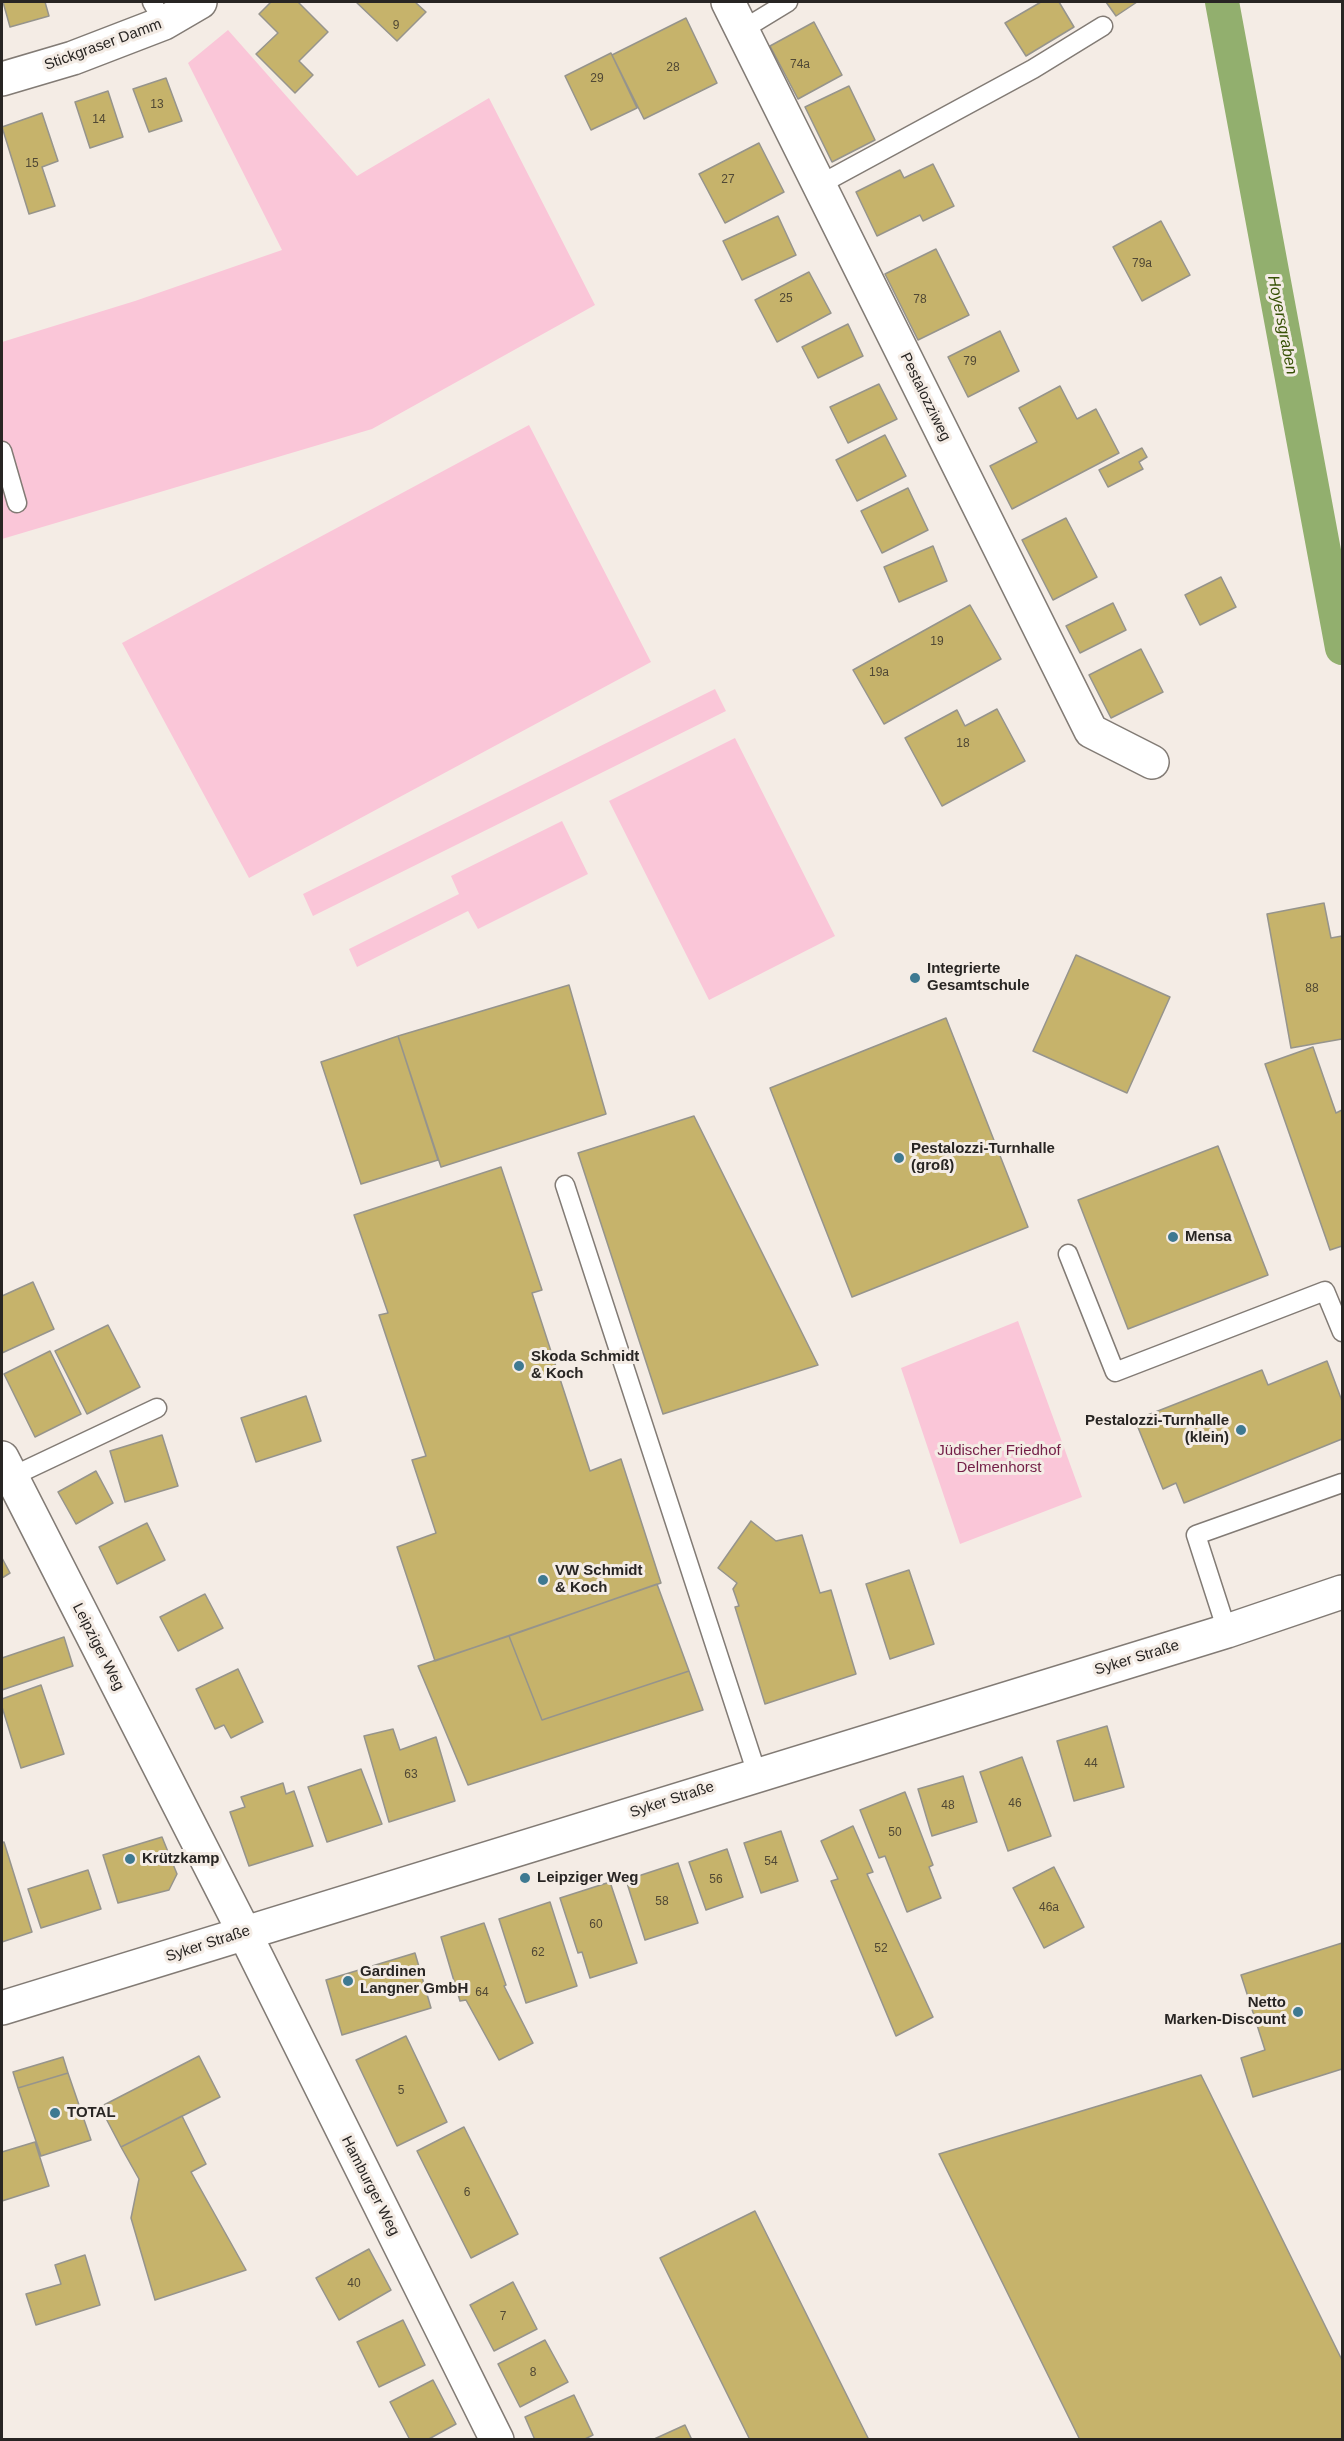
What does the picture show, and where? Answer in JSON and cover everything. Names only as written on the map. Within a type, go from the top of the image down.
[{"type":"street","name":"Stickgraser Damm","points":[[2,79],[73,58],[158,12],[200,2]]},
{"type":"street","name":"Pestalozziweg","points":[[735,16],[1091,732],[1152,762]]},
{"type":"street","name":"Leipziger Weg","points":[[6,1468],[244,1932]]},
{"type":"street","name":"Syker Straße","points":[[2,2008],[1227,1631],[1342,1592]]},
{"type":"street","name":"Hamburger Weg","points":[[244,1932],[497,2439]]},
{"type":"lane","points":[[735,16],[788,2]]},
{"type":"lane","points":[[819,185],[1033,69],[1103,26]]},
{"type":"lane","points":[[2,451],[17,503]]},
{"type":"lane","points":[[565,1185],[757,1774]]},
{"type":"lane","points":[[1068,1254],[1115,1372],[1325,1291],[1342,1332]]},
{"type":"lane","points":[[6,1468],[157,1408]]},
{"type":"lane","points":[[1227,1631],[1196,1535],[1342,1483]]},
{"type":"green space","points":[[228,30],[357,176],[489,98],[595,305],[372,429],[2,539],[2,342],[135,301],[282,250],[188,63]]},
{"type":"green space","points":[[529,425],[651,662],[249,878],[122,643]]},
{"type":"green space","points":[[715,689],[726,711],[313,916],[303,894]]},
{"type":"green space","points":[[735,738],[835,936],[709,1000],[609,801]]},
{"type":"green space","points":[[562,821],[588,874],[478,929],[468,911],[357,967],[349,949],[459,894],[451,876]]},
{"type":"green space","name":"Jüdischer Friedhof Delmenhorst","points":[[1018,1321],[1082,1497],[960,1544],[901,1368]]},
{"type":"building","points":[[3,2],[45,2],[49,16],[10,27]]},
{"type":"building","points":[[271,2],[298,2],[328,32],[299,61],[313,75],[295,93],[256,54],[278,33],[259,14]]},
{"type":"building","points":[[356,2],[415,2],[426,12],[397,41]]},
{"type":"building","points":[[1041,2],[1059,2],[1074,27],[1026,56],[1005,23]]},
{"type":"building","points":[[1106,2],[1137,2],[1116,16]]},
{"type":"building","points":[[686,18],[717,83],[644,119],[612,55]]},
{"type":"building","points":[[814,22],[842,75],[798,99],[770,46]]},
{"type":"building","points":[[611,53],[637,108],[591,130],[565,76]]},
{"type":"building","points":[[166,78],[182,121],[149,132],[133,89]]},
{"type":"building","points":[[849,86],[875,140],[832,162],[805,107]]},
{"type":"building","points":[[108,91],[123,137],[90,148],[75,102]]},
{"type":"building","points":[[42,113],[58,161],[42,167],[55,206],[29,214],[2,127]]},
{"type":"building","points":[[759,143],[784,192],[725,223],[699,174]]},
{"type":"building","points":[[933,164],[954,206],[923,221],[920,215],[877,236],[856,192],[900,170],[904,178]]},
{"type":"building","points":[[778,216],[796,255],[742,280],[723,241]]},
{"type":"building","points":[[1161,221],[1190,275],[1142,301],[1113,247]]},
{"type":"building","points":[[936,249],[969,315],[918,340],[885,274]]},
{"type":"building","points":[[809,272],[831,313],[777,342],[755,300]]},
{"type":"building","points":[[848,324],[863,356],[818,378],[802,347]]},
{"type":"building","points":[[1000,331],[1019,371],[968,397],[948,357]]},
{"type":"building","points":[[879,384],[897,419],[848,443],[830,407]]},
{"type":"building","points":[[1060,386],[1077,419],[1096,409],[1119,453],[1012,509],[990,466],[1037,442],[1019,408]]},
{"type":"building","points":[[885,435],[906,476],[857,501],[836,460]]},
{"type":"building","points":[[1142,448],[1147,457],[1139,462],[1143,469],[1108,487],[1099,470]]},
{"type":"building","points":[[908,488],[928,530],[882,553],[861,511]]},
{"type":"building","points":[[1066,518],[1097,577],[1053,600],[1022,540]]},
{"type":"building","points":[[933,546],[947,581],[899,602],[884,567]]},
{"type":"building","points":[[1221,577],[1236,607],[1200,625],[1185,595]]},
{"type":"building","points":[[1113,603],[1126,630],[1080,653],[1066,626]]},
{"type":"building","points":[[970,605],[1001,659],[884,724],[853,670]]},
{"type":"building","points":[[1141,649],[1163,692],[1111,718],[1089,675]]},
{"type":"building","points":[[997,709],[1025,761],[942,806],[905,738],[957,710],[965,726]]},
{"type":"building","points":[[1324,903],[1331,938],[1342,936],[1342,1039],[1291,1048],[1267,914]]},
{"type":"building","points":[[1076,955],[1170,997],[1127,1093],[1033,1051]]},
{"type":"building","points":[[569,985],[606,1114],[441,1167],[398,1036]]},
{"type":"building","name":"Pestalozzi-Turnhalle (groß)","points":[[946,1018],[1028,1227],[852,1297],[770,1088]]},
{"type":"building","points":[[398,1036],[438,1160],[361,1184],[321,1062]]},
{"type":"building","points":[[1313,1047],[1336,1113],[1342,1110],[1342,1246],[1330,1250],[1265,1064]]},
{"type":"building","points":[[694,1116],[818,1365],[663,1414],[578,1153]]},
{"type":"building","name":"Mensa","points":[[1218,1146],[1268,1275],[1128,1329],[1078,1200]]},
{"type":"building","points":[[501,1167],[542,1290],[532,1293],[590,1471],[621,1459],[661,1583],[435,1661],[397,1547],[436,1533],[412,1460],[426,1456],[379,1315],[388,1313],[354,1215]]},
{"type":"building","points":[[33,1282],[54,1329],[2,1353],[2,1296]]},
{"type":"building","points":[[108,1325],[140,1387],[87,1414],[55,1351]]},
{"type":"building","points":[[50,1351],[81,1414],[35,1437],[4,1374]]},
{"type":"building","name":"Pestalozzi-Turnhalle (klein)","points":[[1327,1361],[1342,1401],[1342,1439],[1184,1503],[1176,1483],[1163,1489],[1135,1420],[1262,1370],[1268,1385]]},
{"type":"building","points":[[306,1396],[321,1441],[256,1462],[241,1418]]},
{"type":"building","points":[[162,1435],[178,1486],[125,1502],[110,1451]]},
{"type":"building","points":[[96,1471],[113,1503],[76,1524],[58,1492]]},
{"type":"building","points":[[751,1521],[776,1541],[802,1535],[820,1593],[831,1590],[856,1674],[765,1704],[735,1607],[739,1606],[733,1589],[737,1583],[718,1568]]},
{"type":"building","points":[[147,1523],[165,1560],[117,1584],[99,1547]]},
{"type":"building","points":[[2,1558],[10,1573],[2,1578]]},
{"type":"building","points":[[909,1570],[934,1644],[890,1659],[866,1584]]},
{"type":"building","points":[[657,1584],[689,1671],[542,1720],[509,1636]]},
{"type":"building","points":[[205,1594],[223,1628],[178,1651],[160,1617]]},
{"type":"building","points":[[509,1636],[542,1720],[689,1671],[703,1710],[468,1785],[418,1666]]},
{"type":"building","points":[[64,1637],[73,1666],[2,1690],[2,1658]]},
{"type":"building","points":[[238,1669],[263,1722],[231,1738],[224,1725],[215,1729],[196,1689]]},
{"type":"building","points":[[41,1685],[64,1754],[21,1768],[2,1707],[2,1699]]},
{"type":"building","points":[[1107,1726],[1124,1787],[1074,1801],[1057,1741]]},
{"type":"building","points":[[393,1729],[400,1750],[436,1737],[455,1801],[389,1822],[364,1736]]},
{"type":"building","points":[[1022,1757],[1051,1836],[1008,1851],[980,1772]]},
{"type":"building","points":[[361,1769],[382,1824],[327,1842],[308,1787]]},
{"type":"building","points":[[963,1776],[977,1822],[932,1836],[918,1789]]},
{"type":"building","points":[[283,1783],[286,1794],[294,1791],[313,1846],[249,1866],[230,1812],[245,1807],[241,1797]]},
{"type":"building","points":[[905,1792],[933,1865],[929,1867],[941,1898],[907,1912],[885,1856],[879,1858],[860,1810]]},
{"type":"building","points":[[853,1826],[873,1872],[867,1874],[933,2017],[896,2036],[831,1881],[838,1879],[821,1841]]},
{"type":"building","points":[[781,1831],[798,1881],[761,1893],[744,1843]]},
{"type":"building","points":[[162,1837],[177,1874],[169,1890],[118,1903],[103,1855]]},
{"type":"building","points":[[4,1842],[32,1932],[2,1942],[2,1843]]},
{"type":"building","points":[[727,1849],[743,1897],[706,1910],[689,1862]]},
{"type":"building","points":[[678,1863],[698,1923],[645,1940],[626,1880]]},
{"type":"building","points":[[1054,1867],[1084,1927],[1044,1948],[1013,1888]]},
{"type":"building","points":[[88,1870],[101,1909],[41,1928],[28,1889]]},
{"type":"building","points":[[610,1882],[637,1963],[590,1978],[582,1952],[578,1953],[560,1898]]},
{"type":"building","points":[[550,1902],[577,1986],[526,2003],[499,1919]]},
{"type":"building","points":[[484,1923],[506,1985],[504,1986],[533,2043],[499,2060],[466,2000],[460,2001],[441,1937]]},
{"type":"building","name":"Netto Marken-Discount","points":[[1342,1943],[1342,2069],[1253,2097],[1241,2058],[1265,2050],[1241,1975]]},
{"type":"building","points":[[415,1953],[431,2008],[342,2035],[326,1980]]},
{"type":"building","points":[[406,2036],[447,2122],[397,2146],[356,2060]]},
{"type":"building","points":[[199,2056],[220,2097],[121,2147],[100,2107]]},
{"type":"building","points":[[63,2057],[68,2073],[18,2088],[13,2072]]},
{"type":"building","points":[[68,2073],[91,2140],[41,2156],[18,2088]]},
{"type":"building","points":[[1201,2075],[1342,2360],[1342,2440],[1080,2440],[939,2154]]},
{"type":"building","points":[[182,2116],[206,2164],[191,2172],[246,2270],[155,2300],[131,2218],[139,2179],[121,2147]]},
{"type":"building","points":[[464,2127],[518,2234],[471,2258],[417,2151]]},
{"type":"building","points":[[35,2142],[49,2186],[2,2201],[2,2152]]},
{"type":"building","points":[[755,2211],[869,2440],[750,2440],[660,2258]]},
{"type":"building","points":[[369,2249],[391,2290],[339,2320],[316,2278]]},
{"type":"building","points":[[85,2255],[100,2305],[36,2325],[26,2294],[61,2284],[55,2265]]},
{"type":"building","points":[[513,2282],[537,2329],[494,2351],[470,2305]]},
{"type":"building","points":[[403,2320],[425,2365],[379,2387],[357,2342]]},
{"type":"building","points":[[545,2340],[568,2382],[520,2407],[498,2364]]},
{"type":"building","points":[[433,2380],[456,2424],[427,2440],[410,2440],[390,2402]]},
{"type":"building","points":[[574,2395],[593,2435],[583,2440],[535,2440],[525,2417]]},
{"type":"building","points":[[685,2425],[692,2440],[652,2440]]},
{"type":"waterway","name":"Hoyersgraben","points":[[1222,2],[1342,648]]},
{"type":"place","name":"Integrierte Gesamtschule","points":[[915,978]]},
{"type":"place","name":"Pestalozzi-Turnhalle (groß)","points":[[899,1158]]},
{"type":"place","name":"Mensa","points":[[1173,1237]]},
{"type":"place","name":"Skoda Schmidt & Koch","points":[[519,1366]]},
{"type":"place","name":"Pestalozzi-Turnhalle (klein)","points":[[1241,1430]]},
{"type":"place","name":"VW Schmidt & Koch","points":[[543,1580]]},
{"type":"place","name":"Krützkamp","points":[[130,1859]]},
{"type":"place","name":"Leipziger Weg","points":[[525,1878]]},
{"type":"place","name":"Gardinen Langner GmbH","points":[[348,1981]]},
{"type":"place","name":"Netto Marken-Discount","points":[[1298,2012]]},
{"type":"place","name":"TOTAL","points":[[55,2113]]}]
